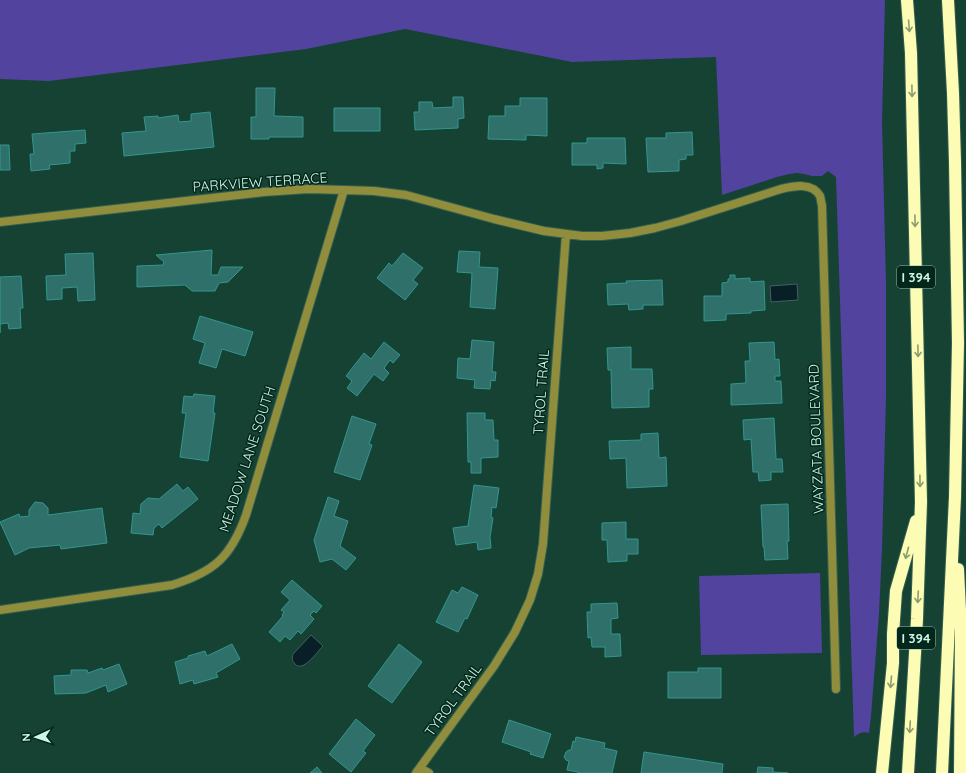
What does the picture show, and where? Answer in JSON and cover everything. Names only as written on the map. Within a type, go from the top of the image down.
[{"type":"highway","name":"I 394","points":[[907,0],[911,52],[921,502],[917,612],[908,773]]},
{"type":"highway","points":[[942,773],[955,498],[958,343],[953,93],[948,0]]},
{"type":"highway","points":[[955,498],[961,630],[960,773]]},
{"type":"highway","points":[[882,773],[893,663],[896,591],[921,502]]},
{"type":"street","name":"WAYZATA BOULEVARD","points":[[566,234],[602,236],[636,232],[681,221],[794,186],[803,185],[814,190],[820,197],[822,206],[836,689]]},
{"type":"street","name":"PARKVIEW TERRACE","points":[[0,222],[264,192],[308,189],[374,191],[406,195],[544,231],[566,234]]},
{"type":"street","name":"MEADOW LANE SOUTH","points":[[0,610],[172,585],[187,581],[200,575],[218,562],[230,550],[240,532],[246,515],[344,190]]},
{"type":"street","name":"TYROL TRAIL","points":[[418,770],[494,666],[512,637],[530,600],[538,574],[543,537],[566,234]]},
{"type":"street","points":[[418,770],[429,773]]},
{"type":"shaded area","points":[[0,0],[885,0],[882,122],[886,282],[886,397],[879,614],[869,733],[861,733],[854,737],[836,177],[828,171],[822,176],[797,173],[789,174],[722,195],[716,57],[572,62],[405,29],[306,49],[49,81],[0,79]]},
{"type":"shaded area","points":[[820,573],[822,653],[701,655],[699,576]]},
{"type":"water","points":[[797,284],[798,300],[771,302],[770,286]]},
{"type":"water","points":[[311,635],[323,646],[306,664],[298,666],[293,662],[293,654]]},
{"type":"building","points":[[256,88],[275,88],[274,116],[303,117],[303,137],[269,137],[269,139],[251,139],[251,117],[256,117]]},
{"type":"building","points":[[453,97],[463,97],[464,118],[458,119],[458,128],[415,130],[414,112],[419,112],[419,102],[432,102],[433,108],[453,107]]},
{"type":"building","points":[[520,98],[547,98],[547,136],[526,135],[526,140],[488,139],[489,116],[505,116],[505,106],[520,106]]},
{"type":"building","points":[[334,108],[380,108],[380,131],[334,131]]},
{"type":"building","points":[[210,112],[214,147],[124,156],[122,133],[146,131],[144,117],[158,116],[158,118],[178,115],[179,122],[191,121],[191,114]]},
{"type":"building","points":[[85,130],[86,143],[75,144],[75,151],[70,151],[70,163],[49,165],[50,169],[31,171],[30,154],[34,154],[32,134]]},
{"type":"building","points":[[692,132],[693,155],[686,155],[686,159],[679,160],[679,171],[648,172],[646,138],[666,138],[666,133]]},
{"type":"building","points":[[587,138],[625,138],[626,164],[603,163],[603,168],[597,169],[597,165],[572,165],[572,143],[587,143]]},
{"type":"building","points":[[0,145],[9,145],[10,170],[0,170]]},
{"type":"building","points":[[212,250],[211,275],[218,275],[221,267],[243,267],[228,282],[219,283],[215,291],[192,291],[185,285],[137,287],[137,266],[163,265],[164,262],[156,255]]},
{"type":"building","points":[[459,251],[480,252],[479,267],[498,268],[495,309],[470,307],[472,273],[457,272]]},
{"type":"building","points":[[93,253],[95,300],[78,301],[77,287],[62,288],[62,299],[47,300],[46,276],[66,275],[65,254]]},
{"type":"building","points":[[403,253],[423,268],[413,280],[418,284],[405,300],[377,278],[389,263],[392,266]]},
{"type":"building","points":[[730,275],[735,275],[735,279],[750,278],[750,282],[764,281],[765,310],[751,311],[751,313],[726,314],[726,320],[704,321],[704,296],[722,296],[722,283],[728,282]]},
{"type":"building","points":[[21,276],[23,308],[20,308],[21,328],[9,329],[8,323],[0,324],[0,277]]},
{"type":"building","points":[[662,280],[663,305],[643,305],[643,309],[629,310],[628,304],[608,305],[607,284],[627,283],[626,281]]},
{"type":"building","points":[[200,316],[253,332],[245,356],[222,349],[216,368],[199,363],[205,343],[193,339]]},
{"type":"building","points":[[472,340],[494,342],[492,372],[496,372],[495,381],[491,380],[490,389],[474,388],[475,380],[457,378],[458,358],[470,359]]},
{"type":"building","points":[[384,342],[400,355],[393,363],[390,360],[384,368],[389,373],[383,381],[374,374],[357,396],[347,388],[352,381],[346,376],[364,353],[371,359]]},
{"type":"building","points":[[774,342],[775,360],[779,359],[780,376],[775,376],[775,381],[781,381],[782,403],[731,405],[731,384],[746,383],[745,361],[750,361],[749,343]]},
{"type":"building","points":[[631,347],[631,369],[652,369],[653,389],[649,389],[649,407],[612,408],[611,370],[608,370],[607,348]]},
{"type":"building","points":[[194,394],[215,396],[213,413],[215,413],[208,461],[180,457],[186,413],[182,413],[184,396],[193,397]]},
{"type":"building","points":[[467,413],[485,413],[485,420],[493,420],[494,440],[498,440],[498,457],[481,458],[481,473],[471,473],[471,462],[468,462]]},
{"type":"building","points":[[352,416],[376,424],[369,444],[372,445],[360,480],[334,472]]},
{"type":"building","points":[[774,418],[776,459],[782,459],[783,472],[771,472],[771,480],[759,481],[758,472],[753,472],[751,439],[744,440],[743,420]]},
{"type":"building","points":[[658,433],[659,458],[666,457],[667,486],[627,488],[626,458],[610,459],[609,441],[641,440],[641,434]]},
{"type":"building","points":[[177,484],[183,491],[188,487],[198,499],[162,528],[159,524],[154,528],[153,535],[131,533],[133,513],[140,514],[141,504],[148,498],[159,499]]},
{"type":"building","points":[[474,485],[499,488],[496,508],[492,507],[491,517],[493,518],[490,537],[491,548],[478,550],[477,542],[456,545],[453,528],[468,526]]},
{"type":"building","points":[[328,497],[339,501],[334,516],[348,521],[340,546],[356,558],[346,570],[332,559],[320,562],[314,540]]},
{"type":"building","points":[[35,502],[43,503],[48,508],[48,515],[102,508],[107,543],[61,549],[60,545],[29,548],[15,555],[0,522],[19,514],[20,517],[29,516],[29,510]]},
{"type":"building","points":[[788,504],[788,559],[765,560],[761,505]]},
{"type":"building","points":[[626,522],[626,539],[638,539],[638,554],[627,554],[627,561],[608,562],[607,540],[602,540],[602,523]]},
{"type":"building","points":[[292,580],[322,606],[316,613],[314,611],[310,615],[314,619],[301,634],[298,631],[290,640],[285,636],[280,642],[269,632],[283,616],[282,615],[284,612],[281,610],[290,600],[281,592]]},
{"type":"building","points":[[462,587],[478,595],[467,619],[465,618],[458,632],[436,622],[452,590],[458,593]]},
{"type":"building","points":[[617,603],[618,618],[611,619],[611,634],[620,634],[621,656],[605,657],[605,647],[592,647],[591,637],[588,638],[587,612],[591,612],[591,604]]},
{"type":"building","points":[[232,644],[240,659],[216,673],[218,677],[194,684],[193,680],[180,684],[175,662],[205,651],[207,656]]},
{"type":"building","points":[[399,644],[422,662],[392,703],[368,686]]},
{"type":"building","points":[[119,664],[127,684],[108,692],[106,685],[86,693],[55,694],[54,676],[71,675],[71,670],[87,670],[88,673],[102,668],[103,670]]},
{"type":"building","points":[[698,668],[721,668],[721,698],[668,698],[668,672],[698,672]]},
{"type":"building","points":[[356,719],[375,735],[363,751],[366,753],[351,772],[329,754]]},
{"type":"building","points":[[509,720],[551,734],[543,758],[530,754],[531,752],[502,742]]},
{"type":"building","points":[[576,737],[605,743],[604,748],[617,751],[612,773],[578,773],[567,770],[569,761],[564,757],[566,752],[571,750],[573,741],[575,742]]},
{"type":"building","points":[[644,752],[723,764],[722,773],[641,773]]},
{"type":"building","points":[[317,767],[322,773],[310,773]]},
{"type":"building","points":[[758,767],[773,768],[773,772],[788,773],[757,773]]}]
